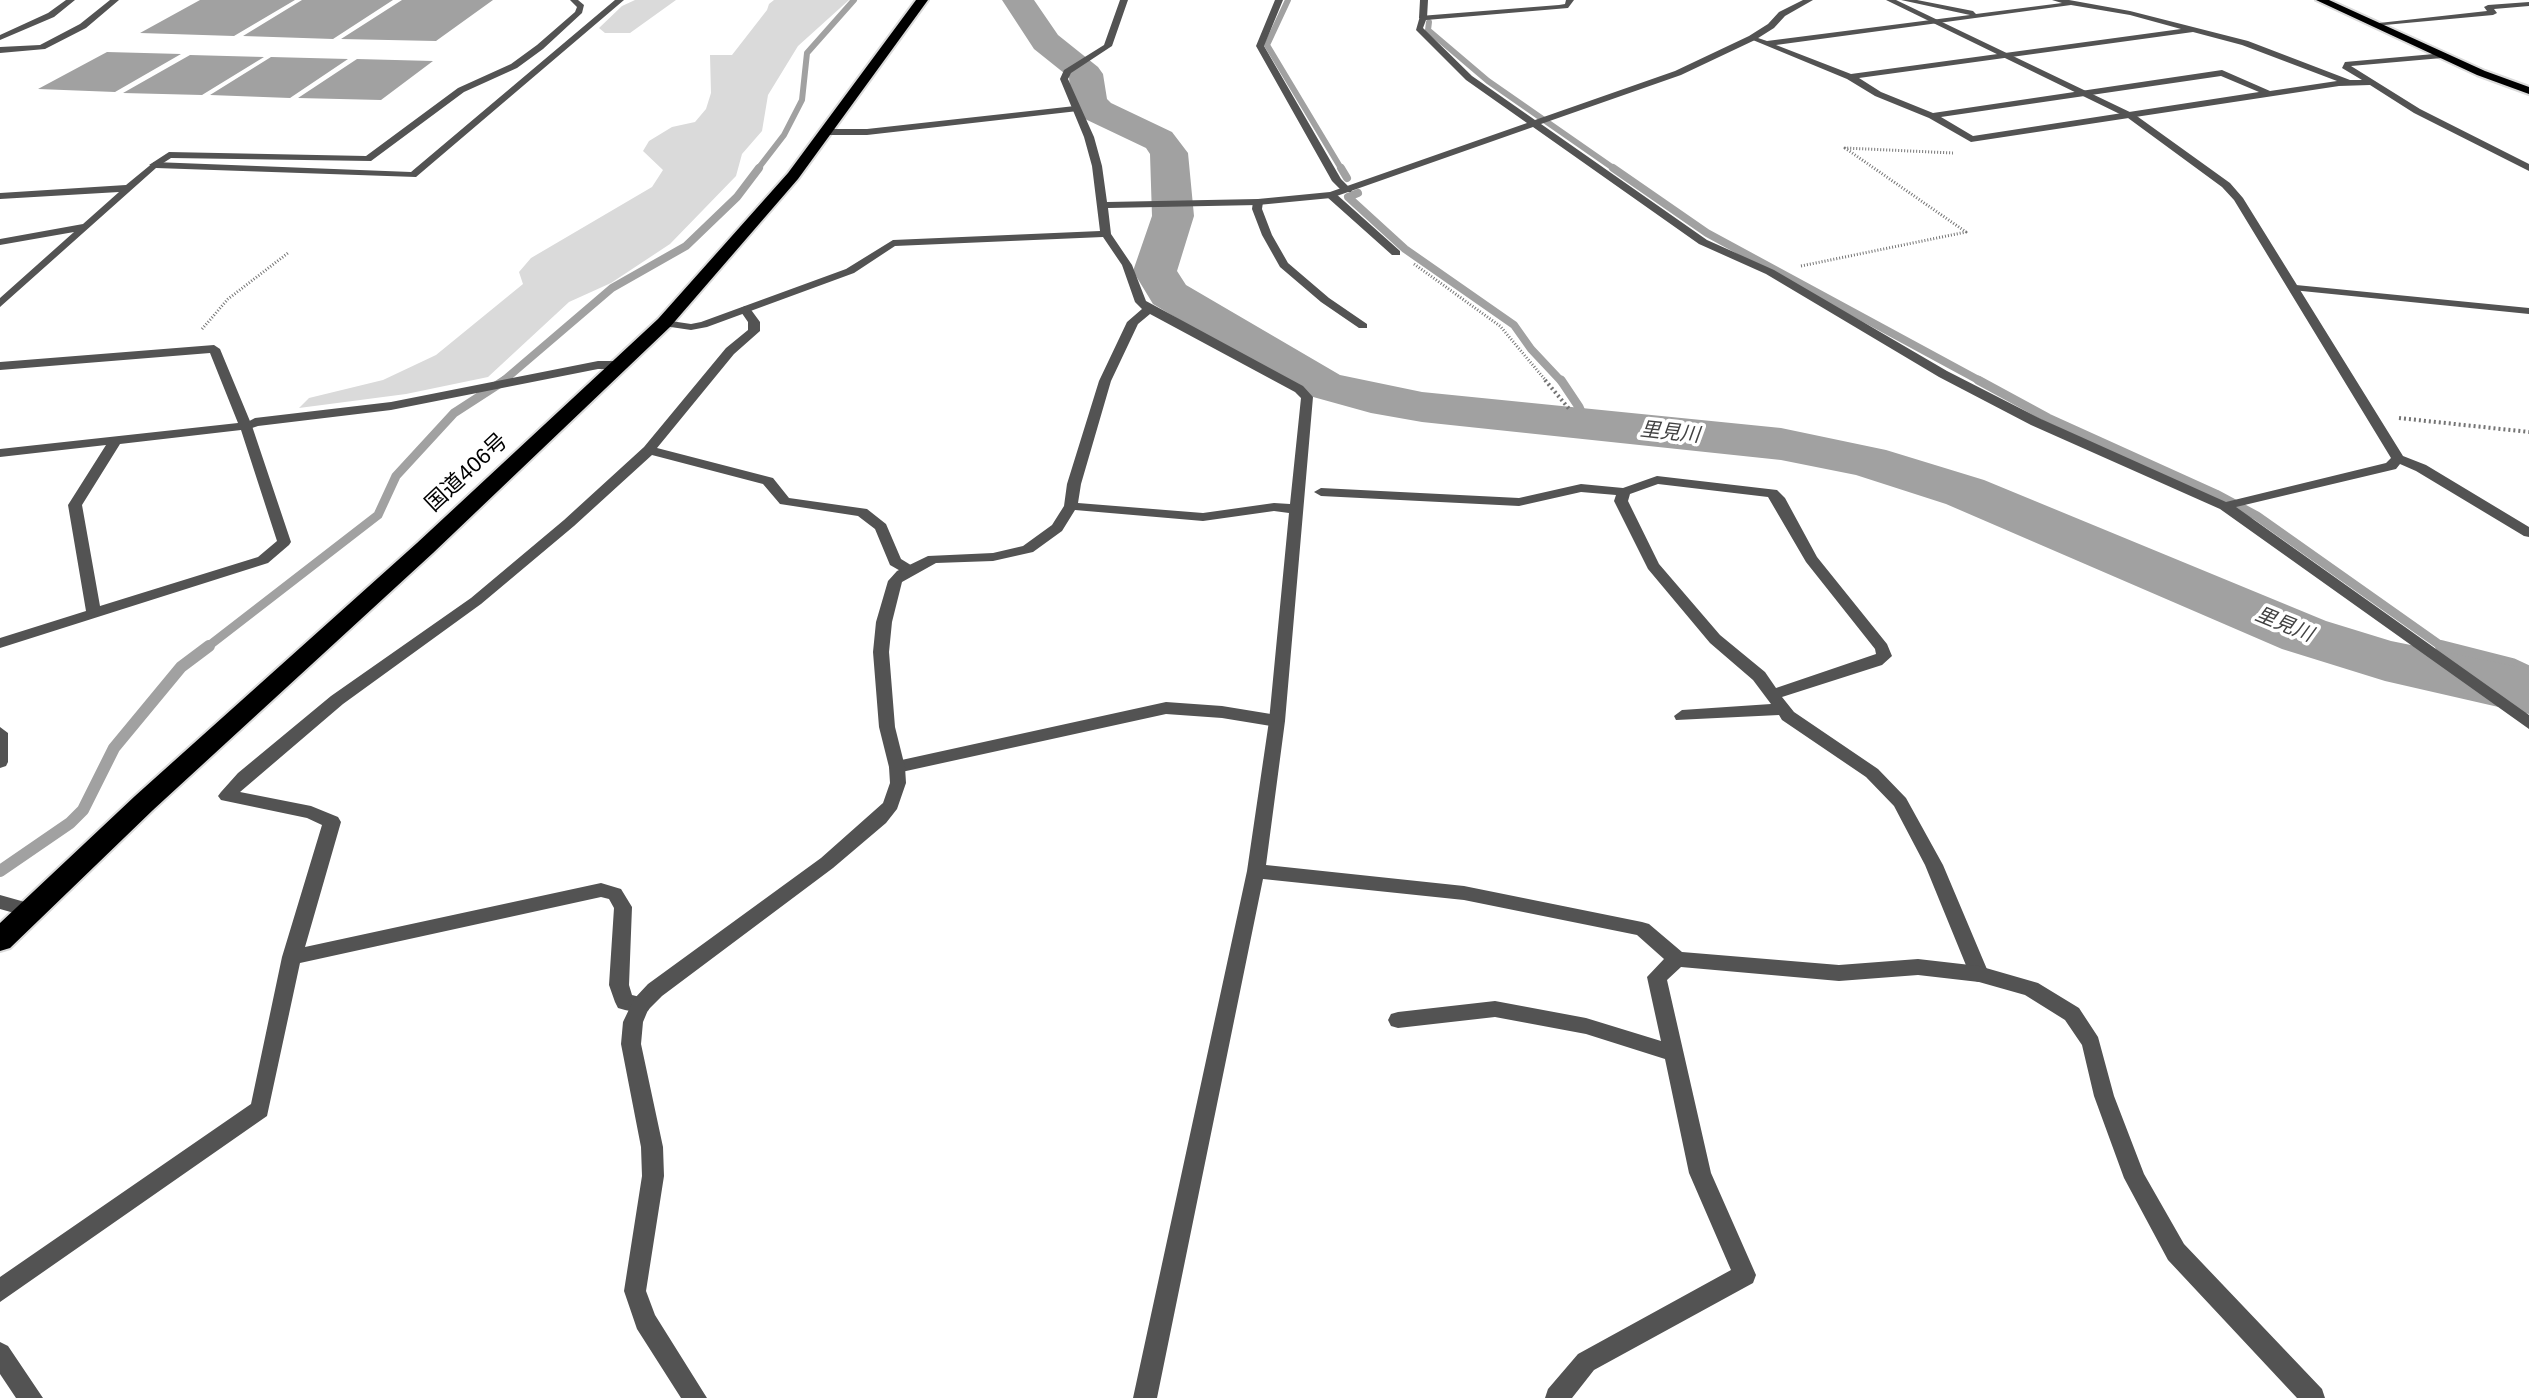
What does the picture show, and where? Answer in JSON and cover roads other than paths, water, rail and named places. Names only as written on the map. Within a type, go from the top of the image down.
[{"type":"highway","name":"国道406号","points":[[0,940],[664,323],[729,252],[827,132],[922,0]]},
{"type":"main road","points":[[2321,0],[2529,91]]},
{"type":"street","points":[[0,38],[51,15],[71,0]]},
{"type":"street","points":[[0,50],[42,47],[83,26],[115,0]]},
{"type":"street","points":[[0,304],[154,165],[169,155],[368,159],[461,90],[514,66],[540,47],[578,13],[581,7],[574,0]]},
{"type":"street","points":[[154,165],[413,175],[620,0]]},
{"type":"street","points":[[1124,0],[1108,46],[1067,72],[1064,79],[1089,137],[1097,166],[1106,234],[1127,265],[1141,302],[1149,309],[1299,389],[1307,397],[1277,721],[1256,871],[1145,1398]]},
{"type":"street","points":[[1279,0],[1260,46],[1337,181],[1347,190]]},
{"type":"street","points":[[1424,0],[1420,31],[1469,78],[1703,242],[1770,272],[1943,374],[2036,422],[2225,506],[2529,723]]},
{"type":"street","points":[[1423,18],[1568,6],[1570,0]]},
{"type":"street","points":[[1101,205],[1258,202],[1331,195],[1678,73],[1752,38],[1771,26],[1782,14],[1809,0]]},
{"type":"street","points":[[1890,0],[2131,116],[2226,185],[2296,288],[2398,459],[2421,468],[2529,533]]},
{"type":"street","points":[[1905,0],[1986,16]]},
{"type":"street","points":[[2056,0],[2130,13],[2245,43],[2351,83]]},
{"type":"street","points":[[1769,43],[2072,3]]},
{"type":"street","points":[[2374,24],[2493,13],[2488,7],[2529,4]]},
{"type":"street","points":[[1850,77],[2190,30]]},
{"type":"street","points":[[1752,38],[1850,77],[1878,94],[1932,116],[1971,139],[2270,94],[2368,83]]},
{"type":"street","points":[[2442,55],[2345,66],[2368,83],[2529,168]]},
{"type":"street","points":[[1932,116],[2222,73],[2270,94]]},
{"type":"street","points":[[827,132],[867,132],[1075,109]]},
{"type":"street","points":[[0,196],[128,188]]},
{"type":"street","points":[[1331,195],[1396,253]]},
{"type":"street","points":[[1258,202],[1257,209],[1267,235],[1284,265],[1325,300],[1363,326]]},
{"type":"street","points":[[0,242],[85,227]]},
{"type":"street","points":[[664,323],[691,327],[745,309],[850,271],[893,243],[1106,234]]},
{"type":"street","points":[[2296,288],[2529,311]]},
{"type":"street","points":[[0,1291],[260,1109],[292,957],[332,822],[311,812],[227,796],[244,777],[337,700],[476,601],[649,450],[730,351],[754,331],[754,322],[745,309]]},
{"type":"street","points":[[695,1398],[645,1321],[635,1291],[653,1176],[652,1147],[631,1044],[633,1022],[641,1005],[684,967],[827,863],[880,818],[895,794],[897,767],[887,727],[881,652],[884,622],[895,581],[909,570],[933,559],[993,557],[1028,549],[1057,528],[1071,506],[1097,401],[1133,322],[1149,309]]},
{"type":"street","points":[[0,366],[214,349],[246,426],[284,542],[263,560],[0,643]]},
{"type":"street","points":[[0,453],[367,410],[598,365],[622,365]]},
{"type":"street","points":[[94,612],[75,505],[116,440]]},
{"type":"street","points":[[649,450],[768,481],[785,501],[862,512],[881,527],[895,562],[909,570]]},
{"type":"street","points":[[2225,506],[2391,466],[2398,459]]},
{"type":"street","points":[[1321,492],[1519,502],[1581,488],[1624,492],[1657,480],[1772,493],[1778,498],[1811,559],[1882,648],[1884,656],[1877,661],[1773,694]]},
{"type":"street","points":[[1624,492],[1621,501],[1658,573],[1715,639],[1759,676],[1783,709],[1802,727],[1872,773],[1900,802],[1934,865],[1979,974]]},
{"type":"street","points":[[1071,506],[1203,517],[1274,507],[1296,509]]},
{"type":"street","points":[[897,767],[1166,708],[1222,712],[1277,721]]},
{"type":"street","points":[[1682,716],[1783,709]]},
{"type":"street","points":[[0,733],[0,762]]},
{"type":"street","points":[[1256,871],[1464,893],[1642,929],[1677,959],[1839,973],[1918,967],[1979,974],[2031,989],[2072,1014],[2091,1043],[2104,1096],[2135,1178],[2176,1252],[2313,1398]]},
{"type":"street","points":[[292,957],[601,890],[615,894],[623,907],[619,985],[625,1002],[641,1005]]},
{"type":"street","points":[[0,902],[32,911]]},
{"type":"street","points":[[1557,1398],[1586,1362],[1745,1275],[1700,1173],[1673,1053],[1657,977],[1677,959]]},
{"type":"street","points":[[1398,1020],[1495,1009],[1586,1026],[1673,1053]]},
{"type":"street","points":[[0,1354],[31,1398]]},
{"type":"waterway","points":[[757,170],[784,135],[802,100],[807,53],[854,0]]},
{"type":"waterway","name":"里見川","points":[[1018,0],[1046,42],[1086,74],[1089,101],[1098,111],[1159,140],[1169,153],[1173,216],[1155,271],[1169,294],[1323,385],[1422,407],[1781,444],[1867,461],[1965,492],[2304,635],[2385,660],[2529,692]]},
{"type":"waterway","points":[[1288,0],[1267,45],[1342,170]]},
{"type":"waterway","points":[[1429,22],[1428,30],[1488,81],[1616,170]]},
{"type":"waterway","points":[[502,382],[612,288],[686,246],[737,197],[759,168]]},
{"type":"waterway","points":[[1341,168],[1347,178]]},
{"type":"waterway","points":[[1613,168],[1707,233],[1982,382]]},
{"type":"waterway","points":[[1358,193],[1348,197],[1405,249],[1514,325],[1531,349],[1562,382]]},
{"type":"waterway","points":[[1561,380],[1586,424]]},
{"type":"waterway","points":[[1978,380],[2048,418],[2216,494],[2257,516],[2441,646]]},
{"type":"waterway","points":[[206,648],[378,515],[396,476],[454,413],[502,382]]},
{"type":"waterway","points":[[0,871],[70,823],[83,810],[114,748],[181,667],[209,646]]},
{"type":"waterway","points":[[2441,646],[2512,664],[2529,672]]}]
